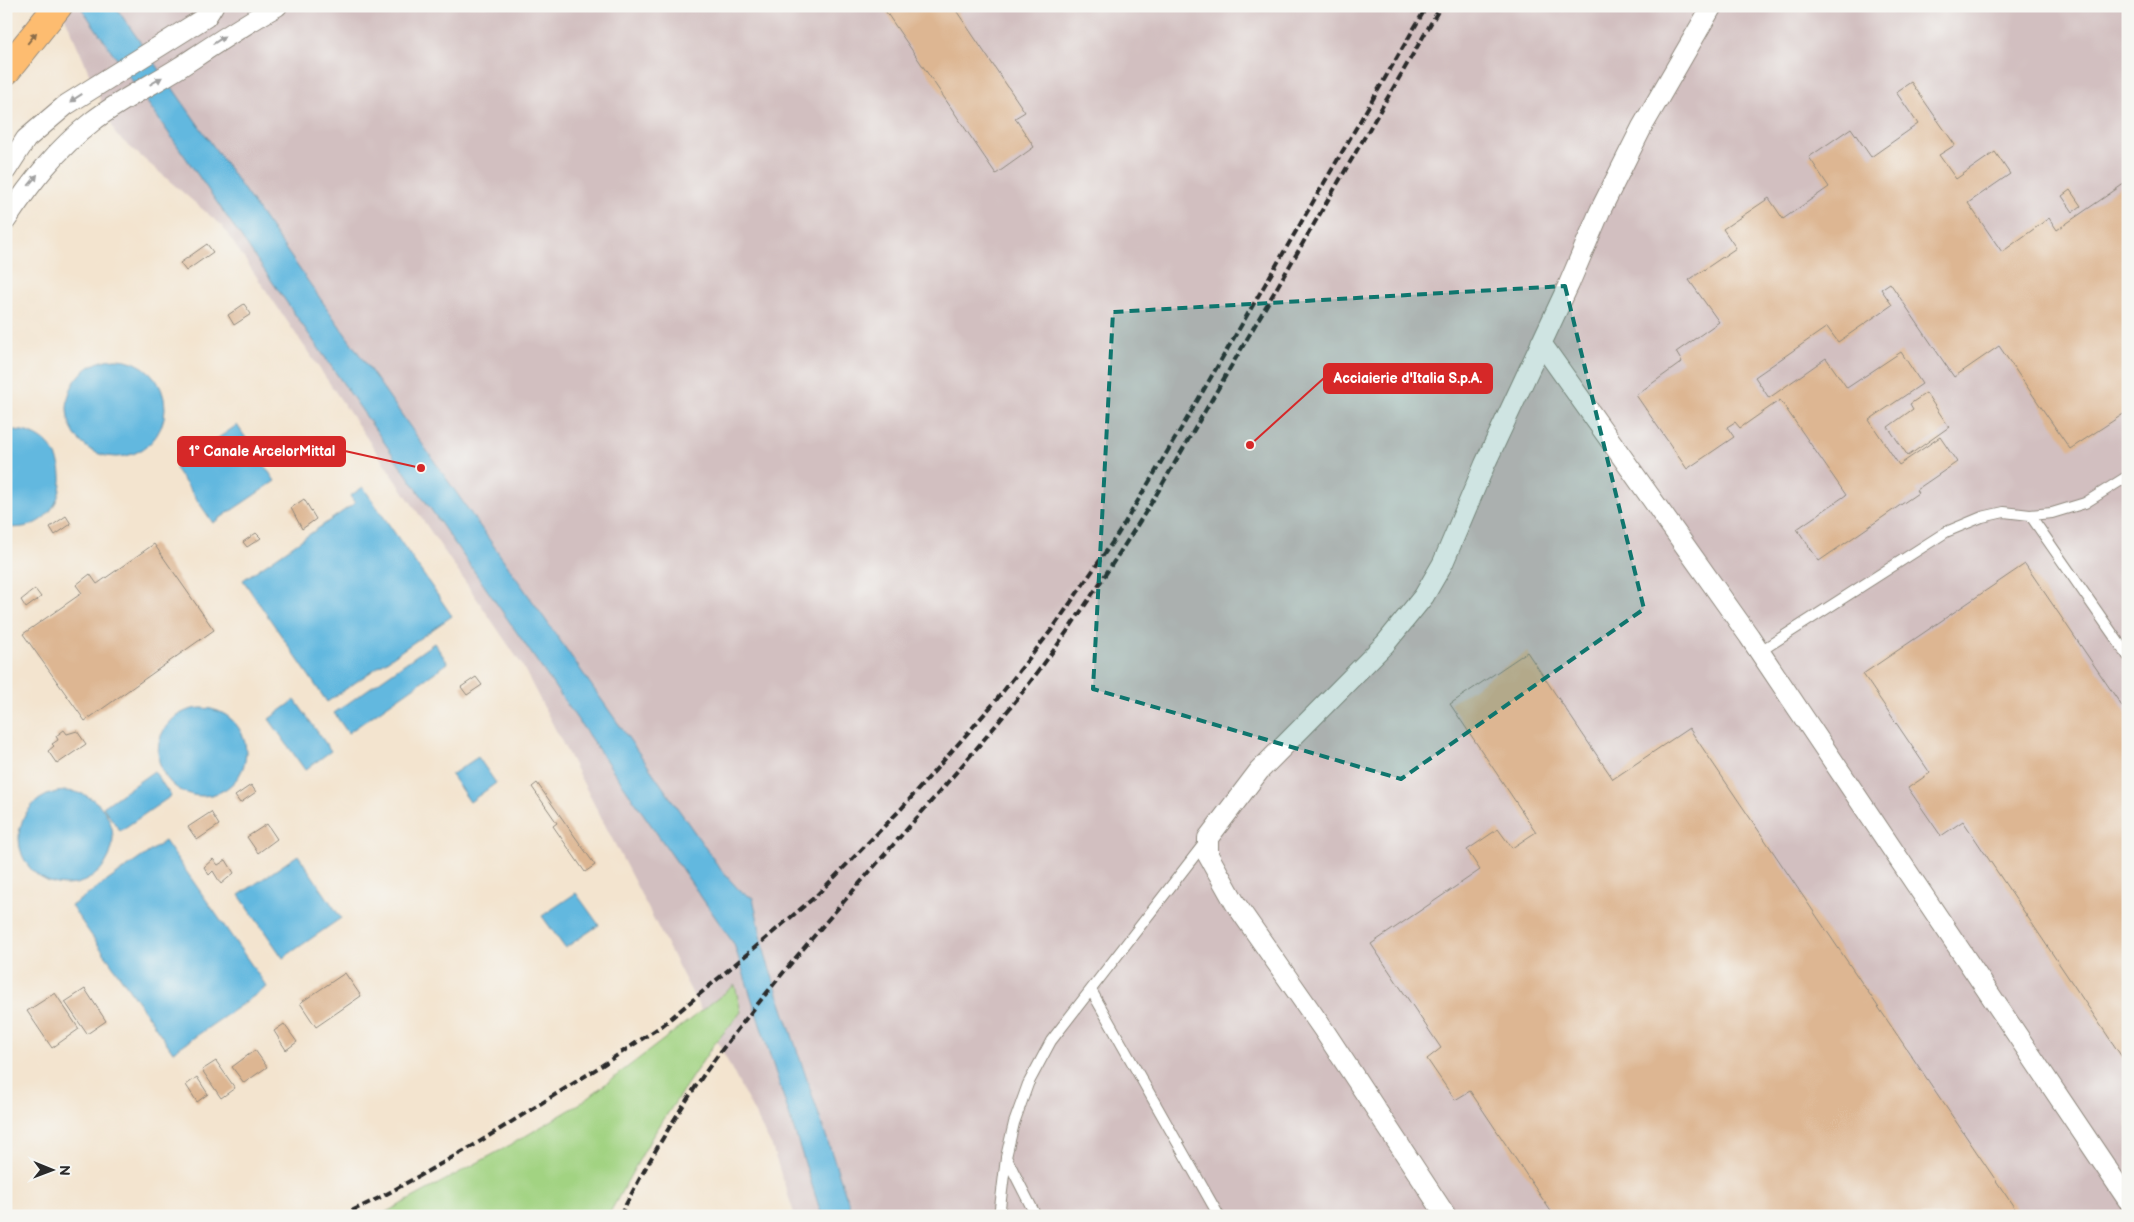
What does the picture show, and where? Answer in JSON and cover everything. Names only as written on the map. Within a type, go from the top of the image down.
[{"type":"highway","points":[[6,70],[58,6]]},
{"type":"street","points":[[6,170],[26,139],[66,105],[116,71],[206,17],[213,6]]},
{"type":"street","points":[[6,220],[27,188],[48,162],[94,120],[236,29],[277,6]]},
{"type":"street","points":[[1446,1216],[1323,1029],[1235,903],[1208,855],[1208,838],[1259,771],[1385,644],[1424,596],[1443,563],[1485,464],[1600,210],[1642,127],[1712,6]]},
{"type":"street","points":[[1541,343],[1759,652],[2128,1200]]},
{"type":"lane","points":[[1759,652],[1946,532],[1982,517],[2004,512],[2030,515],[2052,513],[2085,502],[2128,476]]},
{"type":"lane","points":[[2030,515],[2128,656]]},
{"type":"lane","points":[[999,1216],[1006,1157],[1014,1123],[1028,1084],[1051,1041],[1208,838]]},
{"type":"lane","points":[[1091,990],[1219,1216]]},
{"type":"lane","points":[[1006,1157],[1036,1216]]},
{"type":"highlighted area","points":[[1565,286],[1644,609],[1401,779],[1093,689],[1113,312]]},
{"type":"shaded area","points":[[60,6],[2128,6],[2128,1216],[795,1216],[772,1147],[522,665],[222,226],[116,135]]},
{"type":"green space","points":[[735,985],[741,1012],[712,1047],[652,1137],[608,1216],[379,1216],[512,1144],[578,1105]]},
{"type":"water","points":[[80,6],[115,6],[721,870],[740,891],[753,898],[766,958],[853,1216],[822,1216],[734,944]]},
{"type":"water","points":[[116,359],[135,363],[151,373],[161,389],[165,408],[161,427],[151,443],[135,453],[116,457],[97,453],[81,443],[71,427],[67,408],[71,389],[81,373],[97,363]]},
{"type":"water","points":[[237,425],[275,481],[213,523],[175,468]]},
{"type":"water","points":[[6,430],[31,433],[49,445],[58,462],[61,481],[57,500],[46,516],[29,526],[6,527]]},
{"type":"water","points":[[363,487],[452,616],[327,702],[243,580],[355,503],[350,496]]},
{"type":"water","points":[[434,643],[448,663],[348,733],[334,713]]},
{"type":"water","points":[[295,700],[331,751],[305,770],[269,719]]},
{"type":"water","points":[[193,708],[211,708],[227,715],[239,727],[246,743],[246,761],[239,777],[227,789],[211,796],[193,796],[177,789],[165,777],[158,761],[158,743],[165,727],[177,715]]},
{"type":"water","points":[[478,757],[496,783],[470,802],[451,775]]},
{"type":"water","points":[[154,771],[171,796],[120,831],[103,807]]},
{"type":"water","points":[[66,791],[84,795],[99,805],[109,820],[113,838],[109,856],[99,871],[84,881],[66,885],[48,881],[33,871],[23,856],[19,838],[23,820],[33,805],[48,795]]},
{"type":"water","points":[[165,841],[267,987],[173,1052],[71,906]]},
{"type":"water","points":[[298,855],[341,918],[283,958],[239,895]]},
{"type":"water","points":[[576,893],[599,925],[565,948],[542,916]]},
{"type":"building","points":[[882,6],[953,6],[1025,112],[1015,118],[1034,147],[996,174]]},
{"type":"building","points":[[1911,82],[1955,145],[1939,155],[1956,179],[1995,152],[2010,174],[1968,203],[2002,252],[2049,218],[2057,230],[2128,181],[2128,411],[2070,449],[1999,346],[1954,377],[1890,283],[1881,289],[1892,305],[1838,342],[1827,327],[1755,377],[1769,398],[1826,358],[1847,388],[1901,352],[1922,384],[1869,420],[1899,465],[1940,437],[1957,462],[1916,490],[1918,493],[1819,561],[1797,529],[1846,495],[1780,400],[1740,428],[1735,422],[1727,427],[1734,437],[1687,469],[1636,395],[1682,362],[1676,352],[1719,322],[1689,280],[1736,248],[1723,229],[1769,198],[1783,219],[1829,187],[1809,157],[1851,128],[1871,157],[1918,124],[1896,92]]},
{"type":"building","points":[[2070,190],[2081,206],[2073,212],[2062,196]]},
{"type":"building","points":[[207,244],[213,252],[186,271],[180,263]]},
{"type":"building","points":[[244,304],[251,314],[234,325],[228,315]]},
{"type":"building","points":[[1926,393],[1949,427],[1908,456],[1888,427],[1913,409],[1910,404]]},
{"type":"building","points":[[304,499],[316,519],[302,529],[291,508]]},
{"type":"building","points":[[66,516],[71,524],[55,535],[50,527]]},
{"type":"building","points":[[256,533],[261,538],[247,547],[243,542]]},
{"type":"building","points":[[154,544],[214,630],[85,721],[23,634],[82,593],[76,585],[90,574],[97,584]]},
{"type":"building","points":[[2025,564],[2128,715],[2128,1066],[1963,821],[1941,836],[1908,788],[1930,773],[1863,674]]},
{"type":"building","points":[[35,589],[41,597],[26,608],[21,600]]},
{"type":"building","points":[[1527,652],[1613,779],[1689,728],[2020,1216],[1554,1216],[1470,1091],[1455,1100],[1427,1059],[1441,1048],[1371,944],[1480,870],[1467,850],[1498,829],[1512,848],[1536,832],[1450,704]]},
{"type":"building","points":[[476,677],[482,685],[467,695],[461,687]]},
{"type":"building","points":[[64,730],[67,734],[77,731],[86,744],[57,764],[48,751],[54,746],[52,744],[58,740],[56,736]]},
{"type":"building","points":[[537,783],[595,865],[585,872],[553,826],[557,823],[532,787]]},
{"type":"building","points":[[251,785],[256,792],[240,803],[235,796]]},
{"type":"building","points":[[211,812],[219,825],[197,840],[188,827]]},
{"type":"building","points":[[267,824],[277,839],[258,853],[247,837]]},
{"type":"building","points":[[213,859],[218,865],[226,860],[234,873],[221,884],[213,871],[209,875],[204,867]]},
{"type":"building","points":[[345,973],[361,996],[316,1027],[300,1003]]},
{"type":"building","points":[[85,989],[106,1021],[87,1034],[65,1002]]},
{"type":"building","points":[[55,993],[79,1029],[52,1048],[27,1011]]},
{"type":"building","points":[[284,1024],[297,1042],[286,1050],[274,1031]]},
{"type":"building","points":[[255,1050],[267,1067],[244,1083],[232,1067]]},
{"type":"building","points":[[216,1061],[235,1088],[221,1098],[202,1070]]},
{"type":"building","points":[[197,1077],[208,1094],[197,1102],[186,1085]]},
{"type":"railway","points":[[341,1216],[383,1196],[471,1147],[663,1025],[816,896],[902,808],[994,703],[1053,628],[1118,534],[1427,6]]},
{"type":"railway","points":[[620,1216],[666,1134],[718,1055],[786,969],[1001,719],[1042,667],[1080,613],[1152,502],[1441,6]]},
{"type":"place","name":"Acciaierie d'Italia S.p.A.","points":[[1250,445]]},
{"type":"place","name":"1° Canale ArcelorMittal","points":[[421,468]]}]
